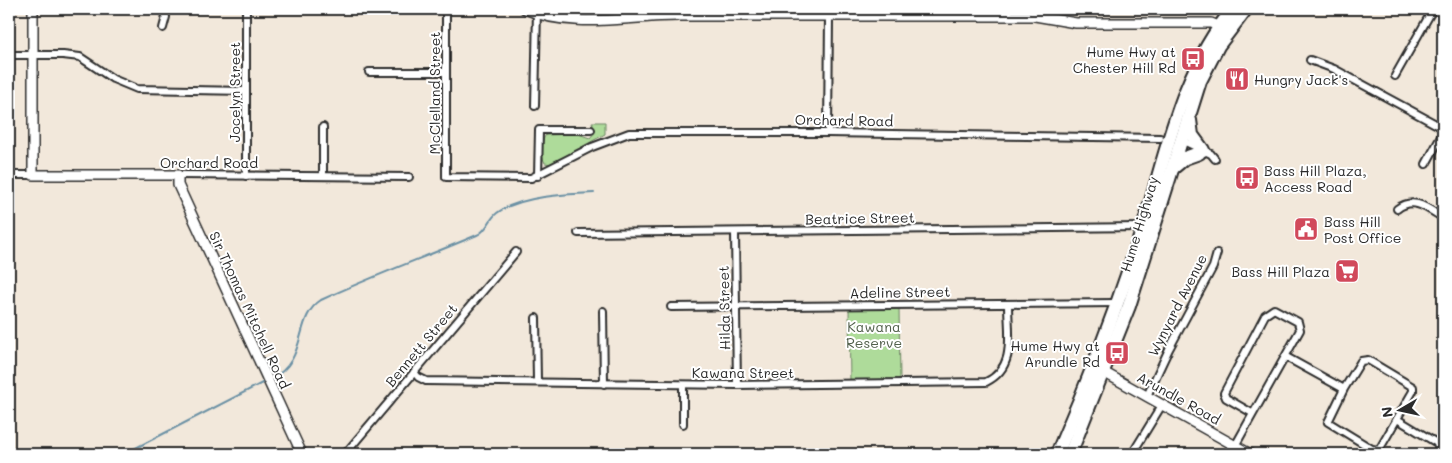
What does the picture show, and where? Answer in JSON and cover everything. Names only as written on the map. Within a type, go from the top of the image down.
[{"type":"highway","name":"Hume Highway","points":[[1070,454],[1098,369],[1173,168],[1172,141],[1189,115],[1200,82],[1233,9]]},
{"type":"highway","name":"Hume Highway","points":[[1123,304],[1143,227],[1172,141],[1190,78],[1224,28],[1246,9]]},
{"type":"highway","points":[[1173,168],[1185,158],[1201,152],[1192,135],[1189,115]]},
{"type":"highway","name":"Hume Highway","points":[[1057,454],[1098,369]]},
{"type":"street","points":[[33,9],[33,175]]},
{"type":"street","points":[[163,28],[166,17],[164,9]]},
{"type":"street","name":"Jocelyn Street","points":[[246,9],[246,176]]},
{"type":"street","name":"McClelland Street","points":[[446,9],[446,177]]},
{"type":"street","points":[[525,9],[537,11],[559,20],[641,12],[1035,16],[1058,14],[1076,23],[1211,23],[1224,28]]},
{"type":"street","points":[[1395,76],[1433,9]]},
{"type":"street","points":[[535,106],[537,11]]},
{"type":"street","points":[[828,133],[829,15]]},
{"type":"street","points":[[9,54],[80,57],[113,79],[137,89],[246,91]]},
{"type":"street","points":[[1310,60],[1328,66],[1443,128]]},
{"type":"street","points":[[369,72],[446,72]]},
{"type":"street","points":[[323,127],[323,176]]},
{"type":"street","points":[[538,176],[539,130],[591,130]]},
{"type":"street","name":"Orchard Road","points":[[446,177],[520,179],[538,176],[592,147],[629,134],[828,133],[1172,141],[1201,152]]},
{"type":"street","points":[[1426,164],[1443,133]]},
{"type":"street","name":"Orchard Road","points":[[9,175],[409,177]]},
{"type":"street","name":"Sir Thomas Mitchell Road","points":[[178,175],[178,185],[302,454]]},
{"type":"street","points":[[1396,209],[1407,203],[1417,203],[1443,218]]},
{"type":"street","name":"Beatrice Street","points":[[578,233],[1143,227]]},
{"type":"street","name":"Hilda Street","points":[[735,232],[737,385]]},
{"type":"street","name":"Bennett Street","points":[[345,454],[516,252]]},
{"type":"street","name":"Wynyard Avenue","points":[[1147,396],[1169,349],[1213,267],[1217,253]]},
{"type":"street","name":"Kawana Street","points":[[414,372],[418,378],[426,380],[604,384],[737,385],[986,382],[999,376],[1008,362],[1008,304]]},
{"type":"street","name":"Adeline Street","points":[[671,307],[1123,304]]},
{"type":"street","points":[[1235,446],[1300,330],[1300,325],[1274,309],[1270,309],[1224,392],[1226,398],[1252,413]]},
{"type":"street","points":[[603,311],[604,384]]},
{"type":"street","points":[[536,318],[537,381]]},
{"type":"street","points":[[1286,357],[1344,389]]},
{"type":"street","points":[[1364,359],[1410,383],[1413,390],[1381,447],[1375,450],[1330,426],[1328,418],[1344,389],[1360,361],[1364,359]]},
{"type":"street","name":"Arundle Road","points":[[1098,369],[1250,454]]},
{"type":"street","points":[[683,385],[683,424]]},
{"type":"street","points":[[1132,454],[1162,405]]},
{"type":"street","points":[[1397,419],[1441,450]]},
{"type":"green space","points":[[592,122],[605,122],[605,134],[551,164],[545,163],[542,149],[546,135],[578,134],[590,138],[595,132]]},
{"type":"green space","name":"Kawana Reserve","points":[[899,308],[900,380],[850,381],[849,309]]},
{"type":"waterway","points":[[271,379],[283,371],[291,361],[307,317],[312,308],[321,300],[477,235],[483,231],[497,213],[507,207],[530,199],[594,193]]},
{"type":"waterway","points":[[124,454],[266,381]]},
{"type":"place","name":"Hume Hwy at Chester Hill Rd","points":[[1193,59]]},
{"type":"place","name":"Hungry Jack's","points":[[1237,79]]},
{"type":"place","name":"Bass Hill Plaza, Access Road","points":[[1247,178]]},
{"type":"place","name":"Bass Hill Post Office","points":[[1306,229]]},
{"type":"place","name":"Bass Hill Plaza","points":[[1347,271]]},
{"type":"place","name":"Hume Hwy at Arundle Rd","points":[[1117,353]]}]
